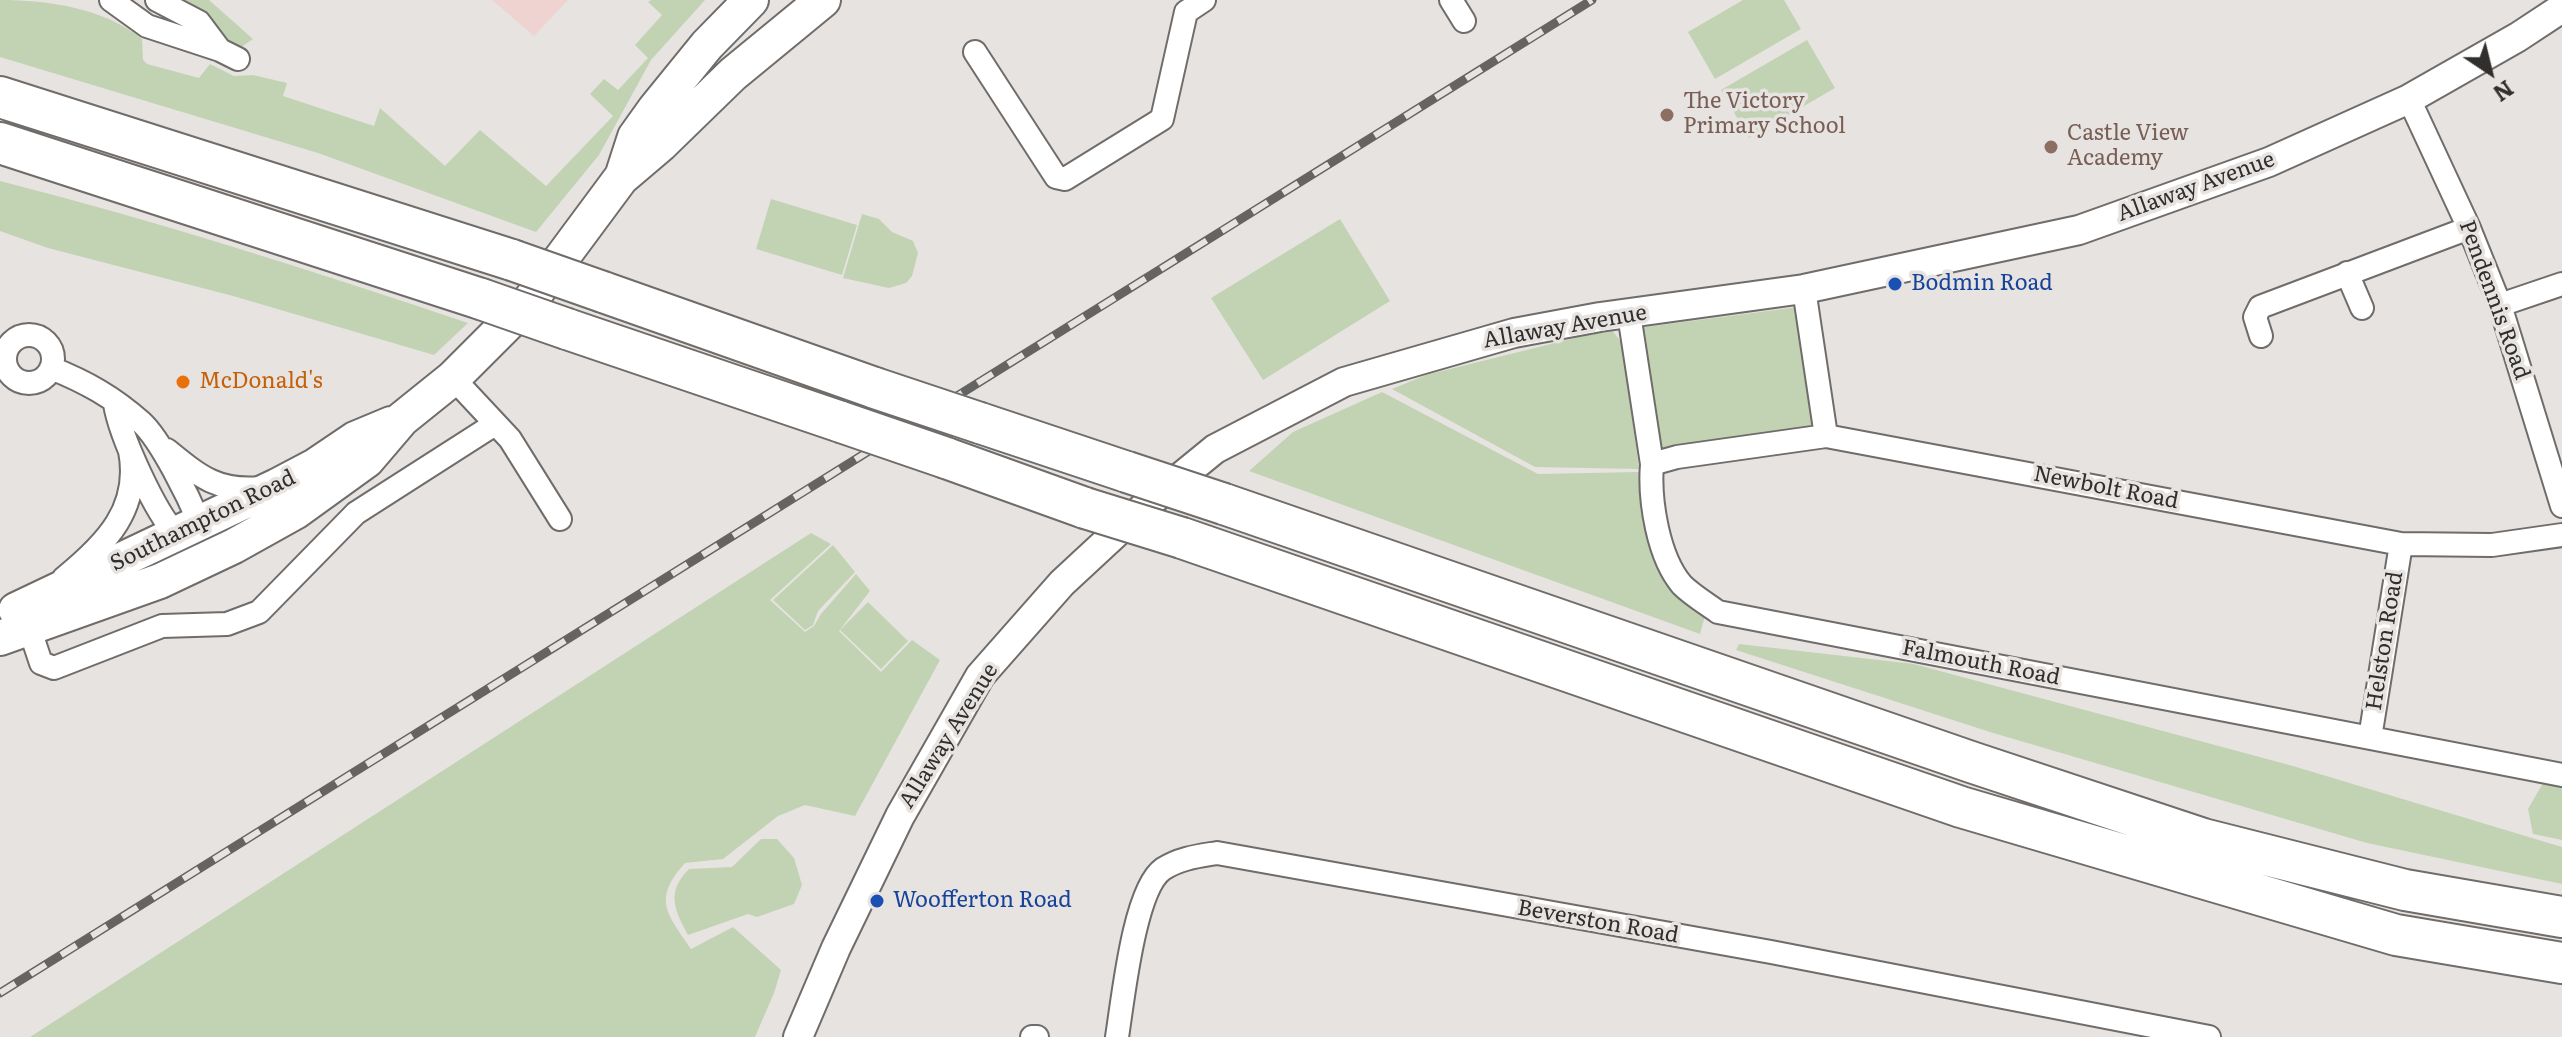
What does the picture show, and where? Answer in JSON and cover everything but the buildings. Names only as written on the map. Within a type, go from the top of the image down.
[{"type":"highway","points":[[0,97],[512,260],[875,388],[2203,839],[2405,890],[2562,917]]},
{"type":"highway","points":[[0,143],[481,299],[1961,807],[2396,935],[2562,963]]},
{"type":"main road","name":"Southampton Road","points":[[621,178],[635,137],[680,78],[751,0]]},
{"type":"main road","name":"Southampton Road","points":[[190,543],[228,534],[302,493],[352,471],[367,460],[402,419],[453,378],[529,302],[621,178],[661,144],[799,12],[823,0]]},
{"type":"main road","name":"Southampton Road","points":[[13,620],[190,543],[355,439],[402,419]]},
{"type":"street","points":[[111,0],[147,26],[229,55],[199,22],[157,0]]},
{"type":"street","points":[[680,78],[697,37],[728,0]]},
{"type":"street","points":[[975,52],[1056,177],[1065,179],[1162,119],[1186,12],[1204,0]]},
{"type":"street","points":[[1451,0],[1464,21]]},
{"type":"street","name":"Allaway Avenue","points":[[798,1037],[836,948],[900,816],[980,676],[1062,583],[1144,507],[1215,449],[1344,382],[1514,333],[1804,289],[2079,230],[2269,162],[2409,99],[2518,37],[2562,8]]},
{"type":"street","name":"Pendennis Road","points":[[2409,99],[2469,228],[2500,305],[2562,506]]},
{"type":"street","points":[[2261,336],[2255,317],[2260,307],[2469,228]]},
{"type":"street","points":[[2347,273],[2362,308]]},
{"type":"street","points":[[2500,305],[2562,284]]},
{"type":"street","points":[[1804,289],[1826,436]]},
{"type":"street","name":"Falmouth Road","points":[[1629,314],[1652,464],[1650,484],[1663,555],[1683,585],[1718,612],[2562,775]]},
{"type":"street","points":[[32,334],[50,347],[51,368],[43,378],[25,383],[11,375],[2,359],[12,341],[32,334]]},
{"type":"street","points":[[51,368],[86,382],[143,423],[186,492],[190,543]]},
{"type":"street","points":[[453,378],[510,439],[560,519]]},
{"type":"street","points":[[115,404],[118,425],[163,518],[190,543]]},
{"type":"street","points":[[130,451],[132,491],[122,517],[72,572],[13,620],[41,663],[54,668],[162,626],[227,624],[259,612],[356,513],[495,424]]},
{"type":"street","name":"Newbolt Road","points":[[1652,464],[1677,457],[1826,436],[2401,544],[2492,545],[2562,535]]},
{"type":"street","points":[[154,439],[208,481],[236,488],[277,486]]},
{"type":"street","name":"Helston Road","points":[[2370,738],[2401,544]]},
{"type":"street","name":"Beverston Road","points":[[1117,1037],[1143,899],[1161,870],[1188,857],[1217,853],[1756,949],[2209,1037]]},
{"type":"shaded area","points":[[492,0],[568,0],[534,36]]},
{"type":"green space","points":[[0,0],[56,4],[111,20],[142,39],[143,60],[147,64],[199,78],[210,64],[234,76],[253,75],[287,83],[283,96],[374,126],[380,108],[445,166],[480,130],[546,186],[613,116],[590,94],[604,79],[618,90],[648,58],[635,45],[662,15],[648,2],[705,0],[651,60],[599,155],[536,232],[318,153],[0,57]]},
{"type":"green space","points":[[169,0],[209,0],[253,39],[236,48]]},
{"type":"green space","points":[[1743,0],[1784,0],[1801,29],[1715,79],[1688,32]]},
{"type":"green space","points":[[1807,40],[1835,88],[1749,138],[1721,90]]},
{"type":"green space","points":[[0,181],[235,248],[468,323],[434,355],[233,296],[48,248],[0,231]]},
{"type":"green space","points":[[771,199],[857,225],[842,275],[756,249]]},
{"type":"green space","points":[[862,214],[879,219],[892,232],[913,241],[918,253],[912,276],[906,283],[889,288],[843,278]]},
{"type":"green space","points":[[1340,219],[1390,301],[1263,380],[1211,298]]},
{"type":"green space","points":[[1798,307],[1814,423],[1807,431],[1658,452],[1638,328]]},
{"type":"green space","points":[[1611,329],[1622,343],[1639,469],[1535,467],[1392,389],[1426,375]]},
{"type":"green space","points":[[1382,392],[1538,474],[1639,472],[1654,550],[1706,612],[1700,634],[1249,471],[1293,432]]},
{"type":"green space","points":[[811,533],[831,544],[770,600],[805,632],[814,626],[856,574],[870,591],[839,631],[881,672],[912,640],[940,660],[855,816],[805,805],[778,816],[723,859],[685,863],[669,887],[666,897],[670,916],[691,949],[733,927],[781,970],[755,1037],[30,1037]]},
{"type":"green space","points":[[833,545],[855,572],[818,611],[813,625],[805,630],[773,600]]},
{"type":"green space","points":[[868,602],[908,641],[881,669],[840,630]]},
{"type":"green space","points":[[1739,644],[1914,664],[2293,766],[2562,847],[2562,884],[2367,843],[1990,732],[1736,650]]},
{"type":"green space","points":[[2546,778],[2562,781],[2562,840],[2533,834],[2528,809]]},
{"type":"green space","points":[[761,839],[777,839],[794,858],[802,885],[794,904],[757,917],[748,914],[688,935],[675,901],[677,885],[682,877],[689,869],[732,867]]},
{"type":"railway","points":[[0,993],[1592,0]]},
{"type":"place","name":"The Victory Primary School","points":[[1667,115]]},
{"type":"place","name":"Castle View Academy","points":[[2051,147]]},
{"type":"place","name":"Bodmin Road","points":[[1895,284]]},
{"type":"place","name":"McDonald's","points":[[183,382]]},
{"type":"place","name":"Woofferton Road","points":[[877,901]]}]
